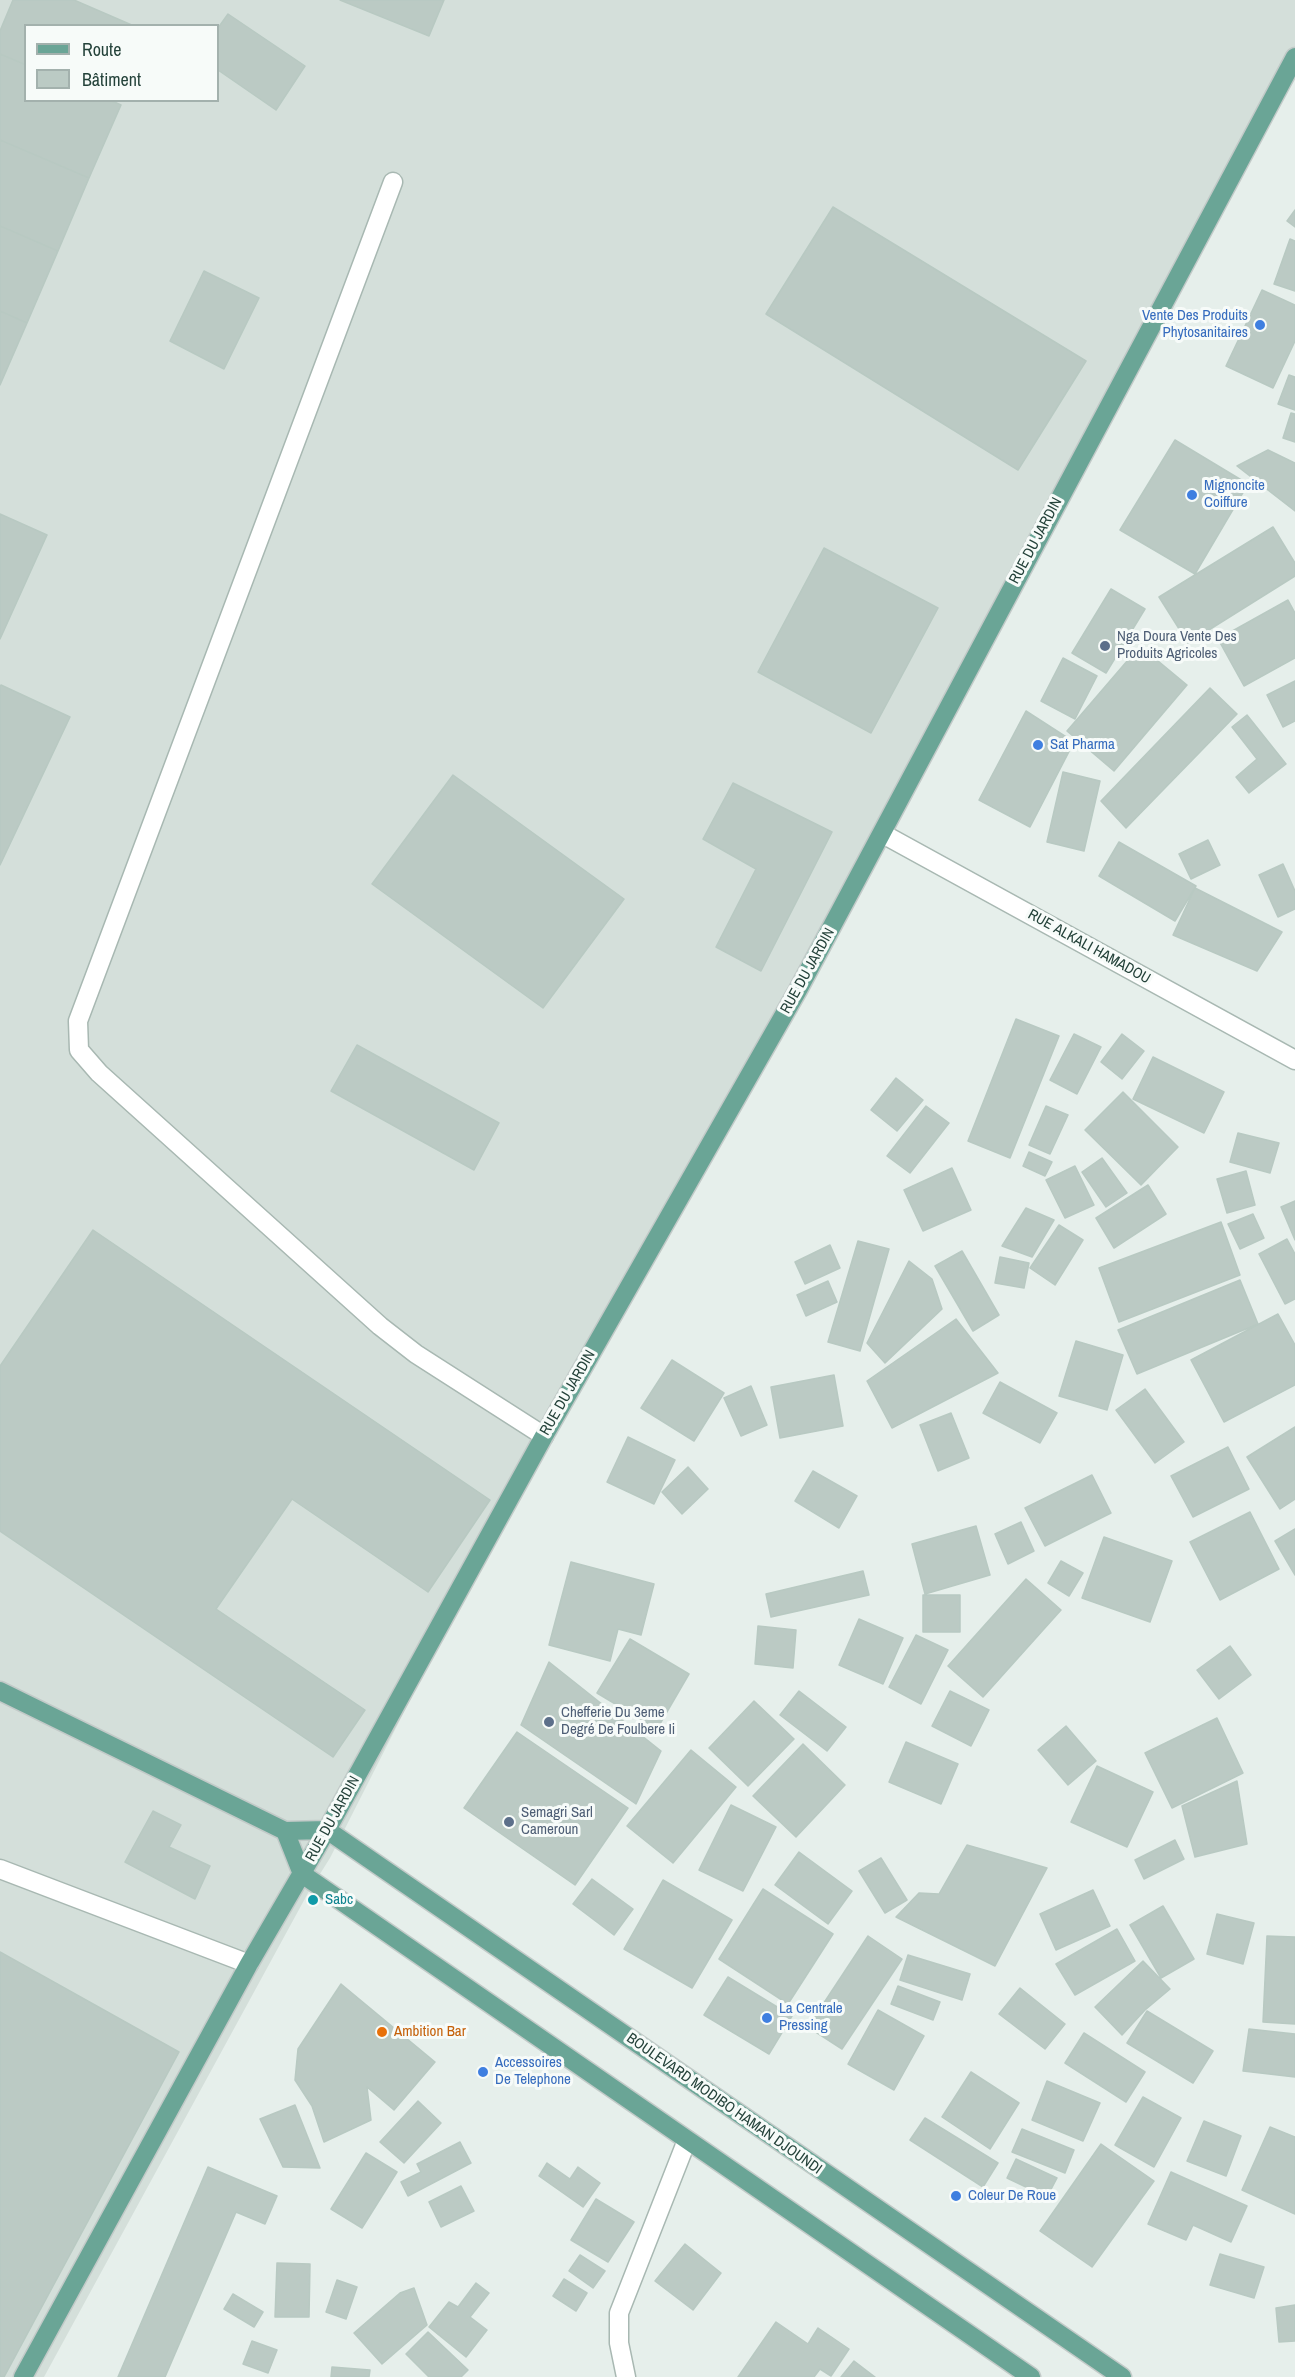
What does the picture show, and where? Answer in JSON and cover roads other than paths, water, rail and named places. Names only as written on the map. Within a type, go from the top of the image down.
[{"type":"main road","name":"RUE DU JARDIN","points":[[23,2377],[249,1964],[327,1830],[544,1436],[798,990],[1295,57]]},
{"type":"main road","points":[[1,1690],[285,1831],[327,1830]]},
{"type":"main road","name":"BOULEVARD MODIBO HAMAN DJOUNDI","points":[[327,1830],[1122,2377]]},
{"type":"main road","points":[[285,1831],[302,1874],[1031,2377]]},
{"type":"street","points":[[393,182],[78,1021],[79,1050],[99,1074],[380,1326],[416,1354],[544,1436]]},
{"type":"street","name":"RUE ALKALI HAMADOU","points":[[883,834],[1295,1060]]},
{"type":"street","points":[[0,1869],[249,1964]]},
{"type":"street","points":[[626,2377],[619,2343],[619,2313],[687,2140]]},
{"type":"place","name":"Vente Des Produits Phytosanitaires","points":[[1260,325]]},
{"type":"place","name":"Mignoncite Coiffure","points":[[1192,495]]},
{"type":"place","name":"Nga Doura Vente Des Produits Agricoles","points":[[1105,646]]},
{"type":"place","name":"Sat Pharma","points":[[1038,745]]},
{"type":"place","name":"Chefferie Du 3eme Degré De Foulbere Ii","points":[[549,1722]]},
{"type":"place","name":"Semagri Sarl Cameroun","points":[[509,1822]]},
{"type":"place","name":"Sabc","points":[[313,1900]]},
{"type":"place","name":"La Centrale Pressing","points":[[767,2018]]},
{"type":"place","name":"Ambition Bar","points":[[382,2032]]},
{"type":"place","name":"Accessoires De Telephone","points":[[483,2072]]},
{"type":"place","name":"Coleur De Roue","points":[[956,2196]]}]
